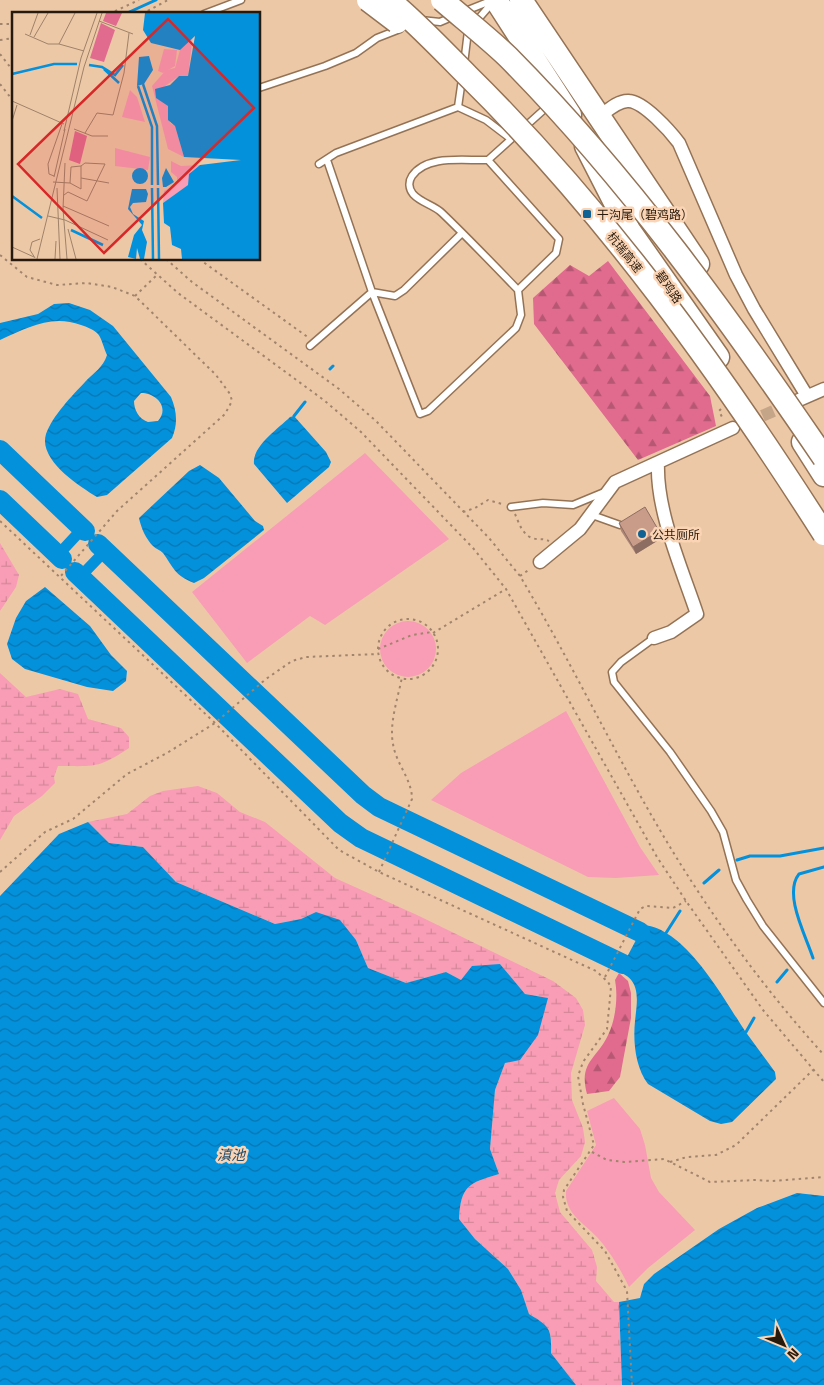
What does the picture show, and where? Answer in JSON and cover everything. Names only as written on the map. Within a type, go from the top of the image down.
[{"type":"highway","points":[[368,0],[388,14],[451,71],[512,131],[628,255]]},
{"type":"highway","name":"杭瑞高速","points":[[389,0],[517,125],[628,255],[731,392],[824,534]]},
{"type":"highway","points":[[442,0],[506,56]]},
{"type":"highway","points":[[449,0],[506,56],[588,144],[639,203],[756,359],[824,458]]},
{"type":"highway","name":"碧鸡路","points":[[495,0],[567,89],[599,117],[706,277],[781,407],[824,475]]},
{"type":"highway","name":"碧鸡路","points":[[521,0],[567,89],[629,230],[760,416],[824,515]]},
{"type":"street","points":[[599,117],[618,103],[628,101],[639,104],[668,129],[679,143],[736,275],[754,310],[807,396]]},
{"type":"street","points":[[792,403],[824,389]]},
{"type":"street","points":[[540,562],[580,529],[615,482],[734,428]]},
{"type":"street","points":[[654,638],[671,632],[697,614],[666,516],[658,478],[658,463]]},
{"type":"lane","points":[[209,12],[241,0]]},
{"type":"lane","points":[[260,88],[325,66],[356,53],[376,38],[421,20],[440,22],[495,0]]},
{"type":"lane","points":[[458,107],[468,31],[495,0]]},
{"type":"lane","points":[[326,160],[372,292],[420,414],[428,411],[516,328],[521,315],[518,290],[440,211],[414,194],[409,185],[410,178],[417,170],[429,164],[443,161],[488,160],[567,89]]},
{"type":"lane","points":[[319,164],[336,153],[458,107],[486,120],[512,139]]},
{"type":"lane","points":[[488,160],[558,238],[556,253],[518,290]]},
{"type":"lane","points":[[372,292],[395,296],[462,233]]},
{"type":"lane","points":[[312,344],[372,292]]},
{"type":"lane","points":[[511,507],[543,503],[572,505],[598,497],[615,482]]},
{"type":"lane","points":[[592,515],[620,525]]},
{"type":"lane","points":[[654,638],[621,662],[612,672],[614,682],[670,752],[711,810],[723,832],[736,880],[747,900],[763,926],[824,1003]]},
{"type":"path","points":[[112,12],[139,0]]},
{"type":"path","points":[[146,12],[168,0]]},
{"type":"path","points":[[0,54],[12,69]]},
{"type":"path","points":[[0,84],[12,99]]},
{"type":"path","points":[[0,255],[27,277],[57,285],[87,283],[112,286],[135,296],[216,375],[230,394],[232,401],[230,408],[118,511],[60,577]]},
{"type":"path","points":[[141,260],[178,293],[325,401],[361,432],[473,548],[506,589],[652,850],[763,1010],[824,1082]]},
{"type":"path","points":[[167,260],[198,287],[339,389],[376,421],[463,512],[520,576],[667,841],[696,888],[775,1000],[824,1055]]},
{"type":"path","points":[[200,260],[312,344]]},
{"type":"path","points":[[135,296],[157,275]]},
{"type":"path","points":[[463,512],[475,508],[488,500],[511,507],[524,533],[533,538],[543,538],[551,542],[540,562]]},
{"type":"path","points":[[0,521],[215,723],[339,850],[379,872],[596,971],[608,982],[611,993],[607,1029],[583,1062],[578,1076],[582,1104],[594,1145],[592,1152],[564,1190],[563,1197],[567,1211],[605,1251],[627,1291],[632,1385]]},
{"type":"path","points":[[378,649],[412,635],[433,633],[506,589]]},
{"type":"path","points":[[402,620],[421,622],[433,633],[438,649],[430,668],[419,676],[402,678],[388,670],[378,654],[378,649],[379,641],[386,629],[402,620]]},
{"type":"path","points":[[0,872],[45,832],[73,819],[127,774],[167,753],[215,723],[266,679],[292,661],[306,657],[378,654]]},
{"type":"path","points":[[379,872],[412,800],[412,787],[393,745],[392,732],[402,678]]},
{"type":"path","points":[[605,978],[636,914],[646,906],[673,908],[686,901]]},
{"type":"path","points":[[670,1162],[687,1157],[716,1154],[736,1145],[813,1070]]},
{"type":"path","points":[[592,1152],[607,1160],[624,1162],[664,1159],[710,1182],[772,1181],[824,1177]]},
{"type":"green space","points":[[608,261],[710,396],[716,426],[638,460],[534,324],[533,298],[570,265],[589,276]]},
{"type":"green space","points":[[365,453],[449,539],[325,625],[310,616],[247,663],[192,592]]},
{"type":"green space","points":[[0,543],[19,575],[16,587],[0,611]]},
{"type":"green space","points":[[408,621],[419,623],[428,629],[434,638],[436,649],[434,660],[428,669],[419,675],[408,677],[397,675],[388,669],[382,660],[380,649],[382,638],[388,629],[397,623]]},
{"type":"green space","points":[[0,673],[26,697],[60,689],[78,694],[88,719],[121,728],[129,737],[129,748],[110,760],[95,765],[58,766],[54,777],[55,783],[42,796],[14,816],[0,840]]},
{"type":"green space","points":[[566,711],[640,847],[659,875],[616,878],[588,877],[431,800],[461,773]]},
{"type":"green space","points":[[198,786],[217,793],[240,812],[265,822],[335,878],[417,915],[553,981],[576,998],[583,1010],[585,1025],[571,1073],[572,1100],[583,1128],[585,1142],[581,1156],[559,1180],[555,1193],[560,1212],[592,1250],[597,1267],[596,1281],[614,1302],[619,1302],[622,1385],[576,1385],[551,1353],[551,1338],[548,1329],[529,1314],[521,1290],[508,1269],[475,1239],[459,1219],[462,1199],[468,1187],[480,1180],[499,1174],[490,1149],[495,1090],[505,1063],[547,998],[525,994],[500,964],[461,980],[446,972],[406,983],[368,968],[356,940],[316,912],[301,919],[275,924],[176,882],[143,847],[109,843],[88,822],[127,814],[150,796],[163,791]]},
{"type":"green space","points":[[619,973],[628,981],[631,993],[631,1018],[620,1077],[609,1091],[587,1094],[585,1074],[590,1061],[605,1042],[609,1033],[616,1006],[615,980]]},
{"type":"green space","points":[[614,1098],[640,1129],[651,1178],[659,1192],[695,1230],[648,1268],[629,1287],[607,1249],[573,1214],[566,1200],[566,1191],[596,1145],[587,1111]]},
{"type":"water","points":[[69,303],[90,310],[113,326],[171,397],[175,407],[176,423],[172,438],[107,495],[97,497],[71,479],[54,462],[45,444],[46,434],[58,413],[74,393],[101,367],[107,355],[98,334],[92,329],[83,326],[59,321],[39,324],[0,340],[0,323],[38,314],[54,304]],"holes":[[[141,393],[156,398],[162,406],[163,411],[158,421],[145,421],[136,411],[134,401]]]},
{"type":"water","points":[[294,416],[326,452],[331,462],[329,467],[287,503],[254,464],[254,457],[261,444],[290,417]]},
{"type":"water","points":[[200,465],[219,478],[255,521],[263,526],[264,530],[204,578],[194,583],[178,574],[163,553],[150,543],[139,518],[189,471]]},
{"type":"water","points":[[45,587],[90,626],[111,655],[127,671],[126,681],[113,691],[87,687],[25,669],[12,659],[7,644],[16,618],[26,601]]},
{"type":"water","name":"滇池","points":[[88,822],[109,843],[143,847],[176,882],[275,924],[301,919],[316,912],[340,920],[356,940],[368,968],[406,983],[446,972],[461,980],[472,966],[500,964],[525,994],[548,998],[538,1035],[520,1060],[505,1063],[495,1090],[490,1149],[499,1174],[480,1180],[468,1187],[462,1199],[459,1219],[475,1239],[508,1269],[521,1290],[529,1314],[548,1329],[551,1338],[551,1353],[576,1385],[0,1385],[0,896],[59,834]]},
{"type":"water","points":[[644,925],[660,929],[689,952],[715,984],[745,1031],[775,1072],[776,1079],[732,1122],[721,1124],[710,1121],[648,1084],[640,1070],[634,1037],[637,1006],[635,986],[631,980],[619,972]]},
{"type":"water","points":[[797,1193],[824,1196],[824,1385],[622,1385],[619,1302],[640,1298],[644,1284],[654,1274],[719,1229],[757,1208]]},
{"type":"building","name":"公共厕所","points":[[645,507],[659,531],[633,547],[619,523]]},
{"type":"waterway","points":[[129,12],[156,0]]},
{"type":"waterway","points":[[330,369],[333,366]]},
{"type":"waterway","points":[[294,416],[305,402]]},
{"type":"waterway","points":[[0,450],[85,531]]},
{"type":"waterway","points":[[0,500],[62,559]]},
{"type":"waterway","points":[[58,555],[83,528]]},
{"type":"waterway","points":[[98,544],[363,795],[379,807],[640,932]]},
{"type":"waterway","points":[[80,577],[105,551]]},
{"type":"waterway","points":[[75,572],[340,823],[361,838],[623,964]]},
{"type":"waterway","points":[[737,860],[750,856],[780,856],[824,848]]},
{"type":"waterway","points":[[813,958],[797,915],[793,892],[799,874],[824,867]]},
{"type":"waterway","points":[[704,883],[719,870]]},
{"type":"waterway","points":[[666,933],[680,911]]},
{"type":"waterway","points":[[777,982],[787,970]]},
{"type":"waterway","points":[[746,1032],[754,1018]]},
{"type":"tunnel","points":[[746,423],[792,403]]},
{"type":"place","name":"干沟尾（碧鸡路）","points":[[587,214]]},
{"type":"place","name":"公共厕所","points":[[642,534]]}]
